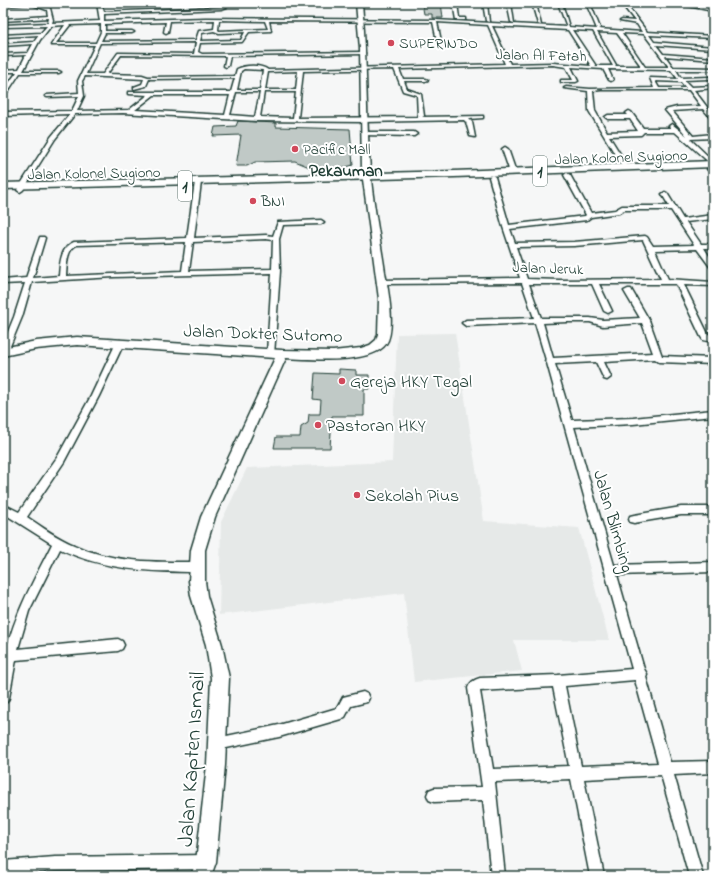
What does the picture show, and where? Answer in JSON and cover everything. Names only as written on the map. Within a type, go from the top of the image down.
[{"type":"highway","name":"Jalan Kolonel Sugiono","points":[[367,179],[626,168],[712,169]]},
{"type":"highway","name":"Jalan Kolonel Sugiono","points":[[3,190],[21,188],[567,175],[712,169]]},
{"type":"highway","name":"1","points":[[3,186],[21,188]]},
{"type":"main road","name":"Jalan Dokter Sutomo","points":[[3,351],[54,342],[77,341],[277,353],[352,354],[370,350],[378,345],[384,334],[384,299],[367,179],[364,134],[363,53],[359,3]]},
{"type":"main road","points":[[676,3],[686,3],[713,8]]},
{"type":"main road","name":"Jalan Kapten Ismail","points":[[203,869],[215,773],[220,704],[218,663],[199,596],[197,567],[201,536],[277,353]]},
{"type":"street","points":[[3,5],[30,3],[47,8],[50,17],[50,24],[3,95]]},
{"type":"street","points":[[21,188],[53,138],[73,113],[82,94],[80,84],[83,74],[103,32],[102,13],[99,3]]},
{"type":"street","points":[[102,13],[221,8],[229,3]]},
{"type":"street","points":[[455,3],[457,19],[540,24],[569,28]]},
{"type":"street","points":[[509,3],[513,22]]},
{"type":"street","points":[[534,3],[540,24]]},
{"type":"street","points":[[560,3],[569,28],[593,67]]},
{"type":"street","points":[[588,3],[596,29],[614,65]]},
{"type":"street","points":[[623,3],[664,56],[680,80],[691,90],[713,118]]},
{"type":"street","points":[[483,4],[486,20],[508,66]]},
{"type":"street","points":[[34,12],[49,12]]},
{"type":"street","points":[[3,20],[50,17]]},
{"type":"street","points":[[3,26],[69,23],[103,24],[217,19],[486,20],[569,28],[713,37]]},
{"type":"street","points":[[216,30],[217,19]]},
{"type":"street","points":[[198,55],[196,53],[200,32],[216,30],[219,32],[271,30],[267,20]]},
{"type":"street","points":[[435,20],[439,41]]},
{"type":"street","points":[[166,32],[168,21]]},
{"type":"street","points":[[622,21],[637,23]]},
{"type":"street","points":[[69,23],[52,44],[242,41],[248,31]]},
{"type":"street","points":[[596,29],[604,28]]},
{"type":"street","points":[[618,31],[644,68]]},
{"type":"street","points":[[103,32],[132,32]]},
{"type":"street","points":[[3,36],[42,34]]},
{"type":"street","points":[[3,45],[36,43]]},
{"type":"street","points":[[654,43],[713,48]]},
{"type":"street","points":[[707,47],[713,53]]},
{"type":"street","points":[[105,74],[120,54],[173,56],[228,54],[311,61],[363,53]]},
{"type":"street","points":[[3,55],[29,54]]},
{"type":"street","points":[[226,66],[228,54]]},
{"type":"street","points":[[171,63],[173,56]]},
{"type":"street","points":[[664,56],[713,59]]},
{"type":"street","points":[[227,118],[241,68],[262,68],[266,71],[301,70],[311,61]]},
{"type":"street","name":"Jalan Al Fatah","points":[[311,61],[362,69],[552,64],[605,68],[713,69]]},
{"type":"street","points":[[563,81],[576,81],[567,65]]},
{"type":"street","points":[[396,68],[404,90],[419,94],[421,116]]},
{"type":"street","points":[[605,68],[611,80]]},
{"type":"street","points":[[296,119],[301,70]]},
{"type":"street","points":[[3,71],[59,72]]},
{"type":"street","points":[[257,119],[266,71]]},
{"type":"street","points":[[83,74],[105,74],[147,78],[238,77]]},
{"type":"street","points":[[136,88],[144,85],[147,78]]},
{"type":"street","points":[[658,90],[652,79],[680,80],[708,78]]},
{"type":"street","points":[[400,80],[426,80]]},
{"type":"street","points":[[3,87],[9,86]]},
{"type":"street","points":[[566,88],[590,90],[691,90],[713,87]]},
{"type":"street","points":[[590,90],[592,110],[626,168]]},
{"type":"street","points":[[130,93],[152,94],[299,91]]},
{"type":"street","points":[[47,96],[82,94]]},
{"type":"street","points":[[131,112],[152,94]]},
{"type":"street","points":[[712,169],[668,110],[681,110],[687,107],[713,106]]},
{"type":"street","points":[[3,114],[131,112],[227,118],[364,120],[481,117]]},
{"type":"street","points":[[608,117],[630,115],[642,130]]},
{"type":"street","points":[[467,118],[473,136]]},
{"type":"street","points":[[606,134],[641,133],[642,130],[674,128],[688,138],[713,136]]},
{"type":"street","points":[[364,134],[414,134]]},
{"type":"street","points":[[505,149],[513,172]]},
{"type":"street","points":[[567,175],[589,215]]},
{"type":"street","name":"Jalan Blimbing","points":[[492,177],[506,227],[523,281],[538,320],[569,424],[641,674],[665,767],[696,876]]},
{"type":"street","points":[[185,273],[197,184]]},
{"type":"street","points":[[665,194],[713,267]]},
{"type":"street","points":[[506,227],[545,225],[587,218],[589,215],[617,212],[622,208],[673,208]]},
{"type":"street","points":[[682,221],[713,217]]},
{"type":"street","points":[[277,353],[276,239],[280,223],[321,222]]},
{"type":"street","points":[[62,278],[67,250],[73,244],[266,237],[276,239]]},
{"type":"street","points":[[3,351],[18,317],[42,238]]},
{"type":"street","points":[[512,245],[534,243],[572,244],[615,238],[646,238],[652,248],[666,282]]},
{"type":"street","points":[[652,248],[713,246]]},
{"type":"street","points":[[3,282],[185,273],[276,271]]},
{"type":"street","name":"Jalan Jeruk","points":[[381,282],[523,281],[561,283],[630,280],[713,284]]},
{"type":"street","points":[[595,282],[608,311]]},
{"type":"street","points":[[679,282],[704,335],[706,338],[713,339]]},
{"type":"street","points":[[628,291],[645,320],[658,356],[662,360],[713,361]]},
{"type":"street","points":[[466,323],[538,320],[590,320],[603,323],[645,320]]},
{"type":"street","points":[[21,517],[61,459],[95,396],[120,343]]},
{"type":"street","points":[[549,361],[658,356]]},
{"type":"street","points":[[599,359],[607,377]]},
{"type":"street","points":[[569,424],[633,421],[713,413]]},
{"type":"street","points":[[3,508],[21,517],[58,542],[96,558],[149,566],[197,567]]},
{"type":"street","points":[[634,519],[682,511],[713,511]]},
{"type":"street","points":[[3,698],[14,642],[28,598],[58,542]]},
{"type":"street","points":[[610,570],[713,567]]},
{"type":"street","points":[[12,655],[118,645]]},
{"type":"street","points":[[498,876],[487,776],[474,688],[480,684],[558,681],[641,674]]},
{"type":"street","points":[[558,681],[597,876]]},
{"type":"street","points":[[217,744],[284,731],[324,719],[341,713],[347,700],[363,698]]},
{"type":"street","points":[[487,776],[577,774],[665,767],[713,767]]},
{"type":"street","points":[[434,795],[489,793]]},
{"type":"street","points":[[3,868],[55,864],[203,869]]},
{"type":"shaded area","name":"Sekolah Pius","points":[[455,333],[484,521],[579,528],[609,640],[514,640],[522,671],[414,682],[404,593],[219,615],[221,522],[247,468],[392,462],[397,334]]},
{"type":"building","points":[[422,3],[441,3],[443,18],[432,18],[432,14],[424,14]]},
{"type":"building","name":"Pacific Mall","points":[[238,121],[276,123],[276,127],[350,129],[353,165],[346,167],[314,169],[295,161],[255,162],[247,166],[236,166],[241,135],[213,136],[215,127],[236,126]]},
{"type":"building","points":[[339,369],[356,370],[356,375],[369,375],[369,389],[364,389],[364,416],[332,416],[330,448],[274,448],[276,437],[300,437],[301,427],[308,423],[309,414],[320,414],[321,400],[313,399],[315,373],[339,374]]},
{"type":"place","name":"SUPERINDO","points":[[391,43]]},
{"type":"place","name":"Pacific Mall","points":[[295,149]]},
{"type":"place","name":"BNI","points":[[253,201]]},
{"type":"place","name":"Gereja HKY Tegal","points":[[342,381]]},
{"type":"place","name":"Pastoran HKY","points":[[318,425]]},
{"type":"place","name":"Sekolah Pius","points":[[357,495]]},
{"type":"district","name":"Pekauman","points":[[346,170]]}]
